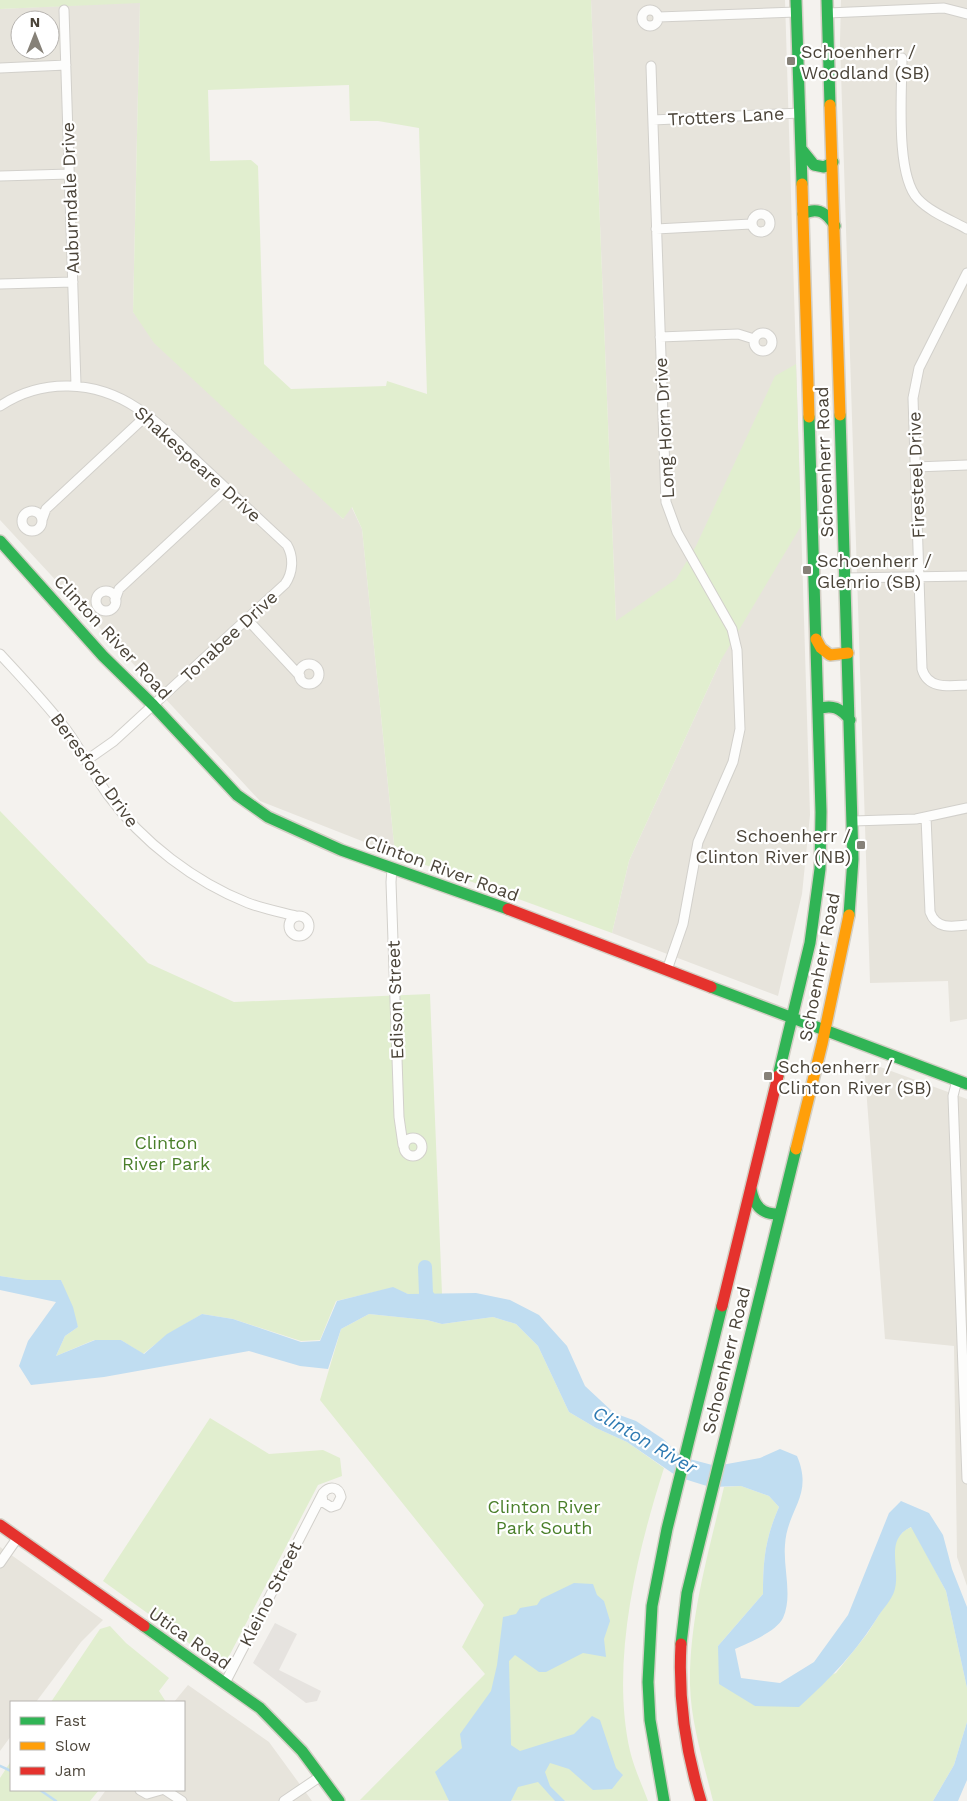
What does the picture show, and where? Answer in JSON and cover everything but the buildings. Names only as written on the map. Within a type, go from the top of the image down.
[{"type":"main road","name":"Schoenherr Road","points":[[701,1801],[684,1743],[680,1696],[680,1652],[687,1593],[825,1029],[849,914],[853,859],[827,0]]},
{"type":"main road","name":"Schoenherr Road","points":[[664,1801],[649,1714],[648,1642],[658,1565],[810,943],[820,878],[822,833],[796,6]]},
{"type":"main road","points":[[801,148],[814,165],[824,167],[833,162]]},
{"type":"main road","points":[[803,214],[812,210],[823,211],[835,226]]},
{"type":"main road","name":"Clinton River Road","points":[[0,541],[103,656],[153,705],[215,773],[258,811],[306,836],[444,885],[962,1082]]},
{"type":"main road","points":[[816,639],[821,648],[830,655],[848,653]]},
{"type":"main road","points":[[818,709],[830,706],[836,707],[841,709],[850,720]]},
{"type":"main road","points":[[751,1185],[752,1198],[759,1210],[769,1214],[780,1214]]},
{"type":"main road","name":"Utica Road","points":[[0,1525],[270,1716],[297,1744],[339,1801]]},
{"type":"street","points":[[658,17],[796,6]]},
{"type":"street","points":[[828,13],[944,8],[967,14],[967,19]]},
{"type":"street","name":"Auburndale Drive","points":[[64,10],[76,385]]},
{"type":"street","points":[[902,58],[904,164],[909,188],[919,200],[967,229]]},
{"type":"street","points":[[0,68],[66,65]]},
{"type":"street","name":"Long Horn Drive","points":[[651,66],[666,502],[677,532],[732,629],[737,650],[740,729],[733,762],[698,842],[684,924],[668,970]]},
{"type":"street","name":"Trotters Lane","points":[[652,120],[800,113]]},
{"type":"street","points":[[0,176],[70,174]]},
{"type":"street","points":[[656,229],[751,224]]},
{"type":"street","name":"Firesteel Drive","points":[[967,274],[920,368],[913,398],[922,669],[925,678],[933,684],[967,685]]},
{"type":"street","points":[[0,284],[73,282]]},
{"type":"street","points":[[660,337],[738,334],[754,339]]},
{"type":"street","name":"Shakespeare Drive","points":[[0,406],[25,392],[45,387],[76,385],[118,397],[147,415],[287,545],[292,555],[291,563]]},
{"type":"street","points":[[46,509],[25,514],[24,526],[29,530],[35,530],[40,526],[46,509],[147,415]]},
{"type":"street","points":[[916,467],[967,465]]},
{"type":"street","points":[[119,589],[98,595],[96,600],[98,606],[103,610],[109,610],[114,606],[119,589],[227,489]]},
{"type":"street","points":[[34,511],[39,514],[42,520]]},
{"type":"street","name":"Tonabee Drive","points":[[87,760],[114,741],[285,584],[290,575],[291,563]]},
{"type":"street","points":[[845,578],[967,576]]},
{"type":"street","points":[[107,591],[113,594],[115,600]]},
{"type":"street","points":[[247,619],[306,683],[318,679],[317,667],[311,664],[293,667]]},
{"type":"street","name":"Beresford Drive","points":[[0,654],[51,710],[126,818],[177,863],[219,889],[249,903],[296,916]]},
{"type":"street","points":[[300,676],[301,670],[305,665]]},
{"type":"street","points":[[853,821],[926,817],[967,808]]},
{"type":"street","points":[[926,817],[930,912],[932,918],[942,926],[967,925]]},
{"type":"street","name":"Edison Street","points":[[392,868],[400,1117],[403,1144]]},
{"type":"street","points":[[280,912],[294,934],[300,935],[306,932],[308,927],[307,921],[302,917],[296,916],[291,920],[289,926]]},
{"type":"street","points":[[962,1082],[953,1096],[967,1479]]},
{"type":"street","points":[[402,1131],[413,1137],[418,1140],[422,1145],[420,1153],[414,1156],[408,1155],[404,1151],[403,1144],[407,1139],[413,1137]]},
{"type":"street","points":[[318,1506],[334,1507],[340,1503],[341,1497],[339,1492],[331,1488],[325,1491],[322,1496],[323,1502],[328,1506]]},
{"type":"street","name":"Kleino Street","points":[[225,1683],[299,1537],[322,1496]]},
{"type":"street","points":[[0,1563],[18,1537]]},
{"type":"street","points":[[284,1801],[321,1776]]},
{"type":"street","points":[[167,1791],[182,1801]]},
{"type":"shaded area","points":[[591,0],[785,0],[810,815],[802,894],[778,996],[612,933],[629,861],[721,660],[616,621]]},
{"type":"shaded area","points":[[841,0],[967,0],[967,1019],[950,1022],[948,981],[870,983],[840,41]]},
{"type":"shaded area","points":[[140,2],[133,312],[343,519],[351,506],[362,529],[395,854],[260,801],[0,520],[0,9]]},
{"type":"shaded area","points":[[864,1061],[967,1099],[967,1586],[957,1557],[954,1346],[885,1339]]},
{"type":"shaded area","points":[[0,1547],[103,1620],[81,1642],[37,1701],[10,1701],[10,1737],[0,1751]]},
{"type":"shaded area","points":[[275,1623],[297,1634],[279,1670],[321,1691],[317,1701],[306,1703],[253,1663]]},
{"type":"shaded area","points":[[188,1685],[269,1742],[312,1801],[98,1801],[105,1791],[185,1791],[185,1701],[175,1701]]},
{"type":"green space","points":[[0,0],[591,0],[616,621],[676,579],[696,546],[775,376],[796,364],[801,526],[721,660],[629,861],[612,933],[395,854],[362,529],[352,507],[343,519],[154,343],[133,312],[140,3],[0,9]],"holes":[[[349,85],[350,121],[378,121],[419,128],[427,394],[387,381],[386,386],[291,389],[264,364],[258,166],[251,160],[210,161],[208,90]]]},
{"type":"green space","name":"Clinton River Park","points":[[0,811],[148,963],[234,1002],[430,994],[442,1294],[408,1294],[392,1288],[336,1301],[320,1340],[301,1341],[233,1319],[202,1314],[167,1335],[143,1354],[121,1340],[94,1340],[56,1356],[65,1336],[78,1327],[61,1280],[25,1280],[0,1276]]},
{"type":"green space","name":"Clinton River Park South","points":[[369,1314],[427,1320],[442,1324],[493,1317],[516,1324],[538,1346],[569,1412],[596,1428],[627,1442],[664,1468],[636,1571],[629,1608],[623,1681],[625,1717],[630,1751],[648,1801],[360,1800],[485,1674],[462,1647],[484,1605],[320,1400],[341,1329]]},
{"type":"green space","points":[[210,1418],[269,1454],[323,1450],[340,1458],[342,1476],[318,1485],[227,1660],[215,1662],[103,1581]]},
{"type":"green space","points":[[741,1486],[769,1496],[779,1507],[766,1550],[763,1594],[718,1646],[755,1706],[836,1673],[867,1634],[894,1591],[895,1541],[905,1530],[912,1527],[946,1591],[967,1688],[967,1722],[954,1765],[933,1801],[713,1801],[698,1744],[691,1700],[693,1635],[706,1560],[724,1487]]},
{"type":"green space","points":[[110,1626],[126,1643],[169,1678],[159,1691],[165,1701],[52,1701],[100,1629]]},
{"type":"green space","points":[[10,1763],[10,1791],[98,1791],[90,1801],[0,1801],[0,1778]]},
{"type":"water","name":"Clinton River","points":[[0,1276],[26,1280],[61,1280],[73,1307],[78,1327],[65,1336],[56,1356],[95,1340],[121,1340],[144,1354],[167,1334],[202,1314],[233,1319],[301,1342],[320,1341],[337,1301],[393,1287],[408,1294],[476,1293],[510,1300],[539,1315],[567,1346],[585,1386],[614,1413],[636,1421],[663,1439],[682,1457],[716,1466],[760,1458],[780,1449],[797,1456],[803,1482],[787,1532],[785,1545],[788,1591],[786,1609],[783,1618],[774,1628],[735,1649],[741,1678],[780,1683],[814,1662],[848,1615],[889,1513],[901,1501],[929,1513],[943,1535],[952,1569],[967,1607],[967,1688],[946,1591],[911,1527],[898,1539],[895,1547],[896,1583],[889,1601],[852,1652],[833,1674],[799,1707],[755,1706],[719,1684],[718,1646],[763,1594],[766,1550],[779,1507],[769,1496],[741,1486],[710,1487],[678,1477],[627,1442],[596,1428],[569,1412],[538,1346],[516,1324],[493,1317],[442,1324],[427,1320],[369,1314],[341,1329],[328,1369],[300,1366],[249,1351],[104,1377],[31,1385],[19,1366],[28,1341],[56,1302],[0,1290]]},
{"type":"water","points":[[574,1583],[593,1584],[597,1595],[604,1601],[610,1621],[604,1639],[606,1657],[583,1653],[546,1672],[539,1672],[515,1655],[509,1661],[511,1745],[520,1751],[574,1734],[592,1716],[600,1720],[616,1768],[623,1775],[612,1789],[593,1790],[569,1769],[550,1763],[545,1772],[550,1786],[565,1801],[555,1801],[538,1782],[518,1787],[511,1801],[449,1801],[435,1772],[462,1748],[460,1734],[491,1691],[497,1665],[503,1617],[516,1614],[520,1608],[537,1605],[541,1599]]},
{"type":"water","points":[[967,1722],[967,1780],[958,1801],[933,1801],[954,1765]]},
{"type":"waterway","points":[[425,1267],[426,1294],[436,1308]]},
{"type":"waterway","points":[[0,1766],[10,1771]]},
{"type":"waterway","points":[[41,1791],[56,1801]]},
{"type":"traffic: fast","points":[[796,0],[802,184]]},
{"type":"traffic: fast","points":[[827,0],[830,105]]},
{"type":"traffic: fast","points":[[802,150],[814,165],[824,167],[833,162]]},
{"type":"traffic: fast","points":[[803,214],[813,211],[822,212],[835,226]]},
{"type":"traffic: fast","points":[[840,415],[853,859],[849,915]]},
{"type":"traffic: fast","points":[[778,1076],[810,943],[820,869],[821,812],[809,417]]},
{"type":"traffic: fast","points":[[0,541],[103,656],[153,705],[237,795],[268,817],[341,850],[508,909]]},
{"type":"traffic: fast","points":[[818,709],[836,708],[850,720]]},
{"type":"traffic: fast","points":[[711,987],[967,1084]]},
{"type":"traffic: fast","points":[[681,1644],[687,1593],[796,1149]]},
{"type":"traffic: fast","points":[[751,1189],[754,1200],[760,1208],[768,1213],[780,1214]]},
{"type":"traffic: fast","points":[[664,1801],[650,1720],[648,1682],[652,1606],[667,1529],[722,1306]]},
{"type":"traffic: fast","points":[[144,1626],[260,1708],[302,1751],[339,1801]]},
{"type":"traffic: slow","points":[[830,105],[840,415]]},
{"type":"traffic: slow","points":[[802,184],[809,417]]},
{"type":"traffic: slow","points":[[816,639],[821,648],[830,655],[848,653]]},
{"type":"traffic: slow","points":[[796,1149],[822,1044],[849,915]]},
{"type":"traffic: jam","points":[[508,909],[711,987]]},
{"type":"traffic: jam","points":[[722,1306],[778,1076]]},
{"type":"traffic: jam","points":[[0,1525],[144,1626]]},
{"type":"traffic: jam","points":[[681,1644],[680,1664],[684,1723],[695,1782],[701,1801]]},
{"type":"place","name":"Schoenherr / Woodland (SB)","points":[[791,61]]},
{"type":"place","name":"Schoenherr / Glenrio (SB)","points":[[807,570]]},
{"type":"place","name":"Schoenherr / Clinton River (NB)","points":[[861,845]]},
{"type":"place","name":"Schoenherr / Clinton River (SB)","points":[[768,1076]]}]
